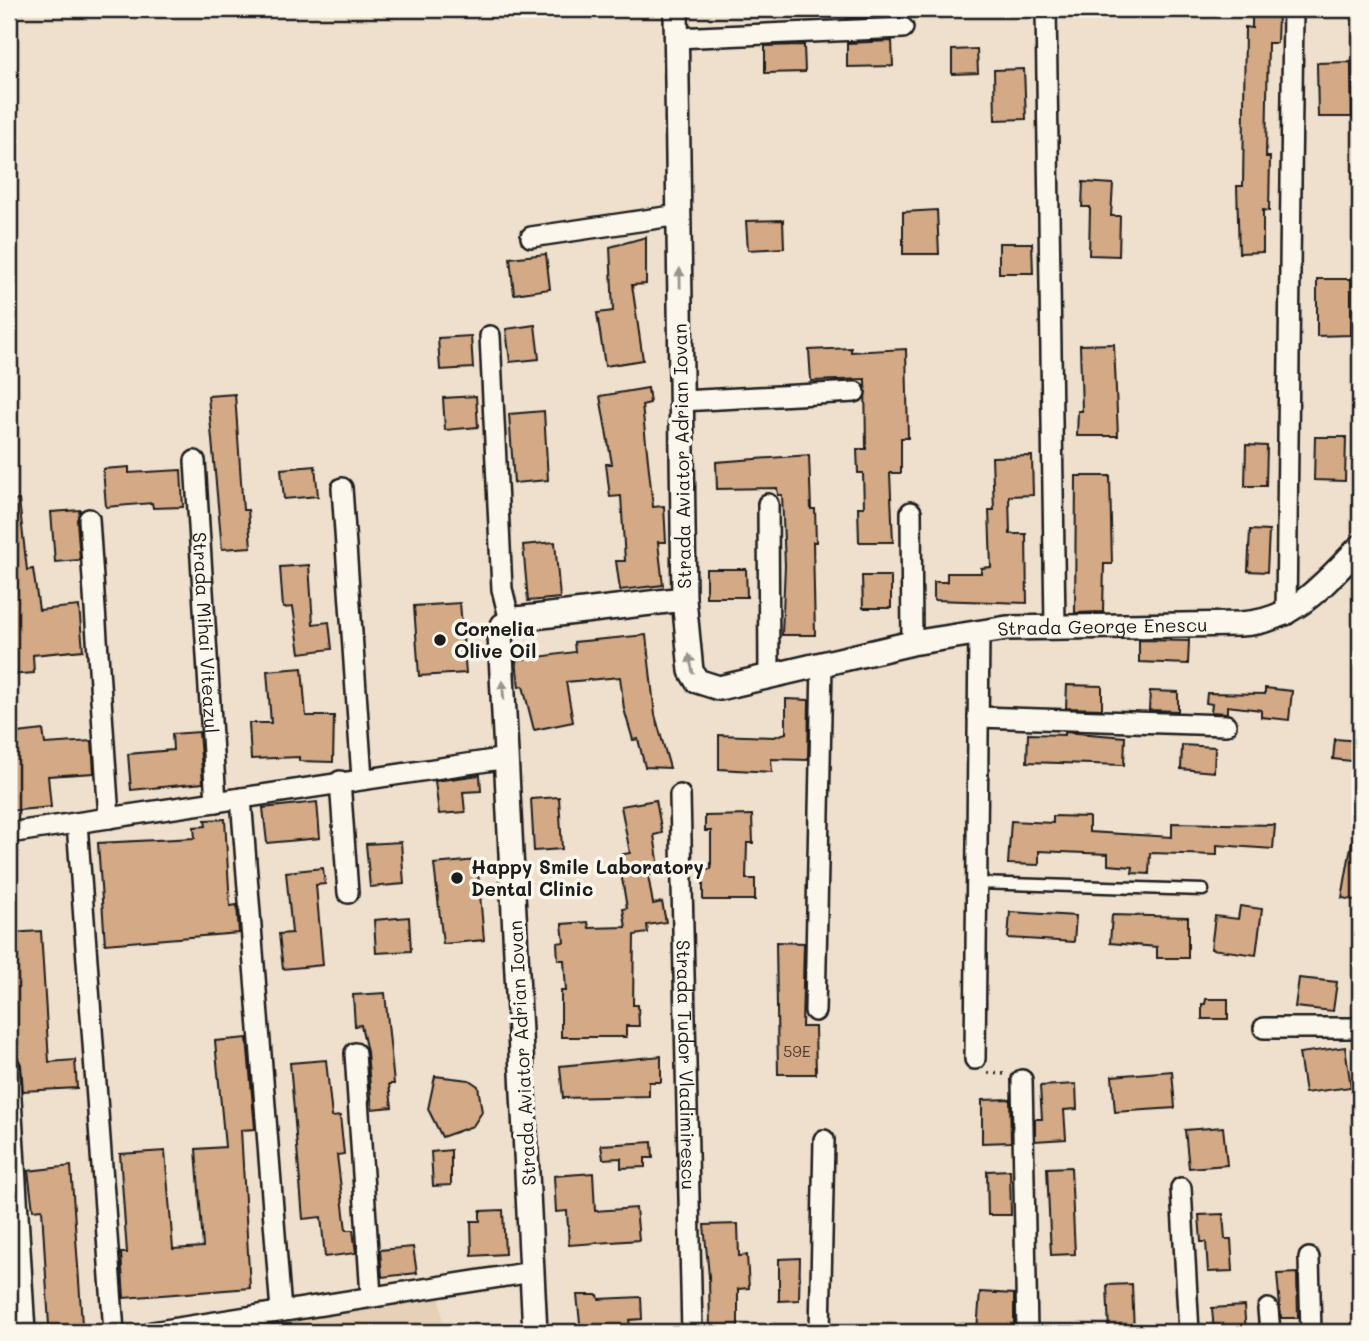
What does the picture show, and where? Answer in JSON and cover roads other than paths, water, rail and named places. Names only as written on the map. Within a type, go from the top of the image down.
[{"type":"street","name":"Strada Aviator Adrian Iovan","points":[[535,1332],[508,758],[500,643],[503,625],[510,621],[684,599],[676,9]]},
{"type":"street","points":[[1046,9],[1055,626]]},
{"type":"street","points":[[1286,615],[1293,9]]},
{"type":"street","points":[[676,38],[903,28]]},
{"type":"street","points":[[531,237],[679,215]]},
{"type":"street","points":[[490,336],[502,589],[510,621]]},
{"type":"street","points":[[681,401],[855,392]]},
{"type":"street","name":"Strada Mihai Viteazul","points":[[195,461],[216,802]]},
{"type":"street","points":[[342,488],[362,778]]},
{"type":"street","points":[[768,504],[769,676]]},
{"type":"street","points":[[911,512],[912,643]]},
{"type":"street","points":[[89,519],[109,818]]},
{"type":"street","name":"Strada George Enescu","points":[[684,599],[691,671],[697,681],[719,688],[912,643],[979,631],[1055,626],[1257,624],[1286,615],[1313,595],[1360,547]]},
{"type":"street","points":[[975,1059],[979,631]]},
{"type":"street","points":[[815,1011],[822,664]]},
{"type":"street","points":[[978,717],[1226,725]]},
{"type":"street","points":[[9,834],[340,781],[508,758]]},
{"type":"street","points":[[340,781],[348,893]]},
{"type":"street","name":"Strada Tudor Vladimirescu","points":[[680,795],[692,1332]]},
{"type":"street","points":[[241,798],[281,1311]]},
{"type":"street","points":[[78,823],[114,1332]]},
{"type":"street","points":[[1264,1028],[1360,1028]]},
{"type":"street","points":[[355,1053],[371,1296]]},
{"type":"street","points":[[9,1065],[25,1332]]},
{"type":"street","points":[[1022,1080],[1027,1332]]},
{"type":"street","points":[[820,1332],[824,1140]]},
{"type":"street","points":[[1181,1188],[1189,1332]]},
{"type":"street","points":[[1309,1258],[1311,1332]]},
{"type":"street","points":[[152,1332],[533,1272]]},
{"type":"street","points":[[1268,1309],[1270,1332]]},
{"type":"lane","points":[[975,883],[1203,890]]},
{"type":"place","name":"Cornelia Olive Oil","points":[[440,640]]},
{"type":"place","name":"Happy Smile Laboratory Dental Clinic","points":[[457,878]]}]
